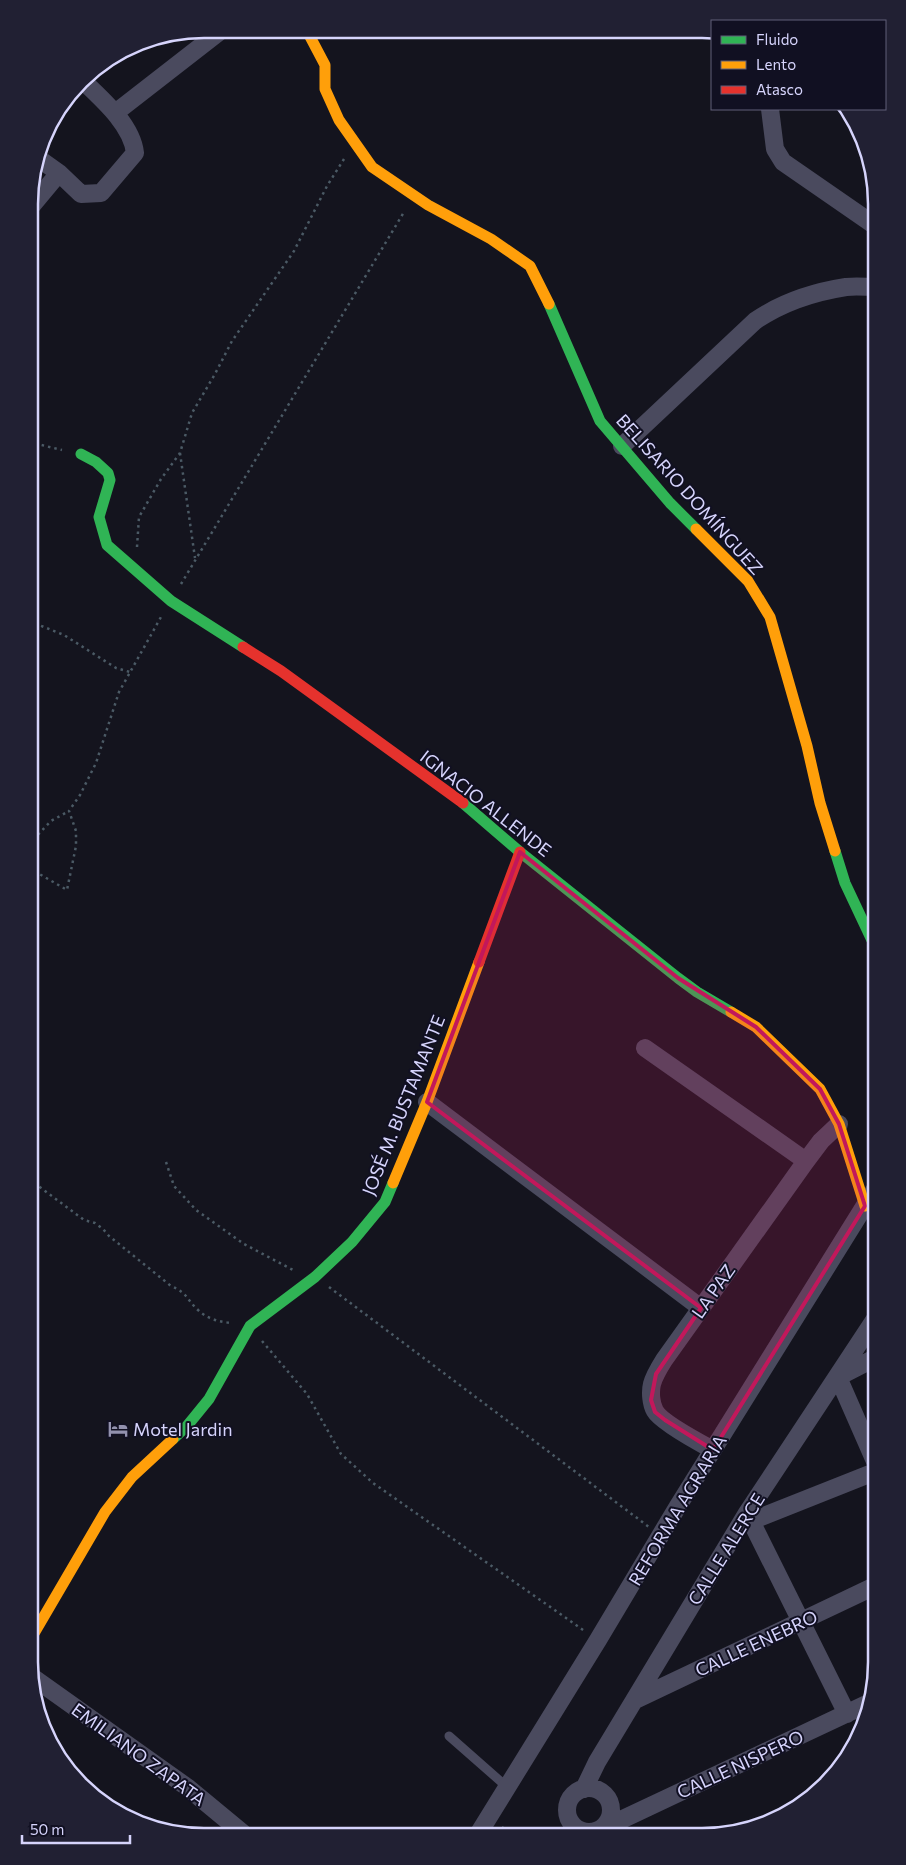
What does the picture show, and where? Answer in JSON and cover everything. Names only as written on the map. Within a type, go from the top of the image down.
[{"type":"street","points":[[115,113],[211,38]]},
{"type":"street","name":"BELISARIO DOMÍNGUEZ","points":[[311,38],[325,66],[326,89],[339,120],[372,167],[530,266],[600,421],[670,503],[748,581],[770,616],[807,746],[820,803],[845,883],[868,932]]},
{"type":"street","points":[[43,162],[59,173],[81,194],[101,193],[135,154],[134,144],[115,113],[87,85]]},
{"type":"street","points":[[770,110],[775,149],[783,162],[868,221]]},
{"type":"street","points":[[38,198],[59,173]]},
{"type":"street","points":[[622,446],[748,327],[771,310],[803,298],[847,287],[868,287]]},
{"type":"street","name":"IGNACIO ALLENDE","points":[[81,454],[96,462],[108,473],[110,480],[99,517],[107,545],[171,601],[281,671],[470,808],[520,852],[684,983],[756,1027],[820,1089],[831,1107],[839,1124],[865,1206]]},
{"type":"street","name":"JOSÉ M. BUSTAMANTE","points":[[38,1627],[105,1512],[132,1477],[188,1426],[208,1399],[250,1326],[315,1277],[352,1242],[384,1202],[427,1102],[520,852]]},
{"type":"street","points":[[645,1048],[806,1161]]},
{"type":"street","points":[[427,1102],[701,1308]]},
{"type":"street","name":"LA PAZ","points":[[713,1450],[664,1420],[655,1412],[651,1400],[651,1386],[656,1374],[701,1308],[806,1161],[821,1141],[839,1124]]},
{"type":"street","name":"REFORMA AGRARIA","points":[[482,1828],[868,1201]]},
{"type":"street","name":"CALLE ALERCE","points":[[584,1789],[597,1762],[635,1700],[868,1330]]},
{"type":"street","points":[[868,1362],[838,1377],[868,1445]]},
{"type":"street","points":[[847,1714],[749,1517],[868,1474]]},
{"type":"street","name":"CALLE ENEBRO","points":[[635,1700],[868,1589]]},
{"type":"street","name":"EMILIANO ZAPATA","points":[[39,1682],[187,1787],[237,1828]]},
{"type":"street","name":"CALLE NISPERO","points":[[609,1828],[624,1819],[862,1706]]},
{"type":"street","points":[[575,1828],[570,1823],[567,1815],[567,1806],[570,1798],[576,1792],[592,1788],[607,1797],[611,1813],[609,1828]]},
{"type":"lane","points":[[449,1736],[507,1787]]},
{"type":"path","points":[[137,548],[139,517],[161,479],[180,453],[192,413],[232,341],[294,251],[327,186],[346,156],[361,151]]},
{"type":"path","points":[[38,835],[51,821],[69,811],[80,795],[96,763],[119,692],[130,672],[414,195]]},
{"type":"path","points":[[38,444],[81,454]]},
{"type":"path","points":[[180,453],[196,560]]},
{"type":"path","points":[[38,625],[64,635],[116,668],[130,672]]},
{"type":"path","points":[[38,873],[67,890],[76,846],[76,831],[69,811]]},
{"type":"path","points":[[166,1162],[174,1186],[196,1210],[244,1244],[292,1269],[315,1277],[660,1536]]},
{"type":"path","points":[[38,1186],[84,1220],[95,1223],[104,1229],[109,1236],[171,1286],[182,1291],[198,1311],[217,1322],[250,1326],[307,1394],[342,1454],[373,1484],[598,1640]]},
{"type":"highlighted area","points":[[520,852],[678,978],[756,1027],[820,1089],[839,1124],[865,1206],[713,1450],[655,1412],[651,1400],[656,1374],[701,1308],[427,1102]]},
{"type":"traffic: fast","points":[[549,304],[600,421],[670,503],[696,529]]},
{"type":"traffic: fast","points":[[81,454],[96,462],[108,473],[110,480],[99,517],[107,545],[171,601],[243,647]]},
{"type":"traffic: fast","points":[[463,803],[520,852],[678,978],[697,992],[731,1012]]},
{"type":"traffic: fast","points":[[835,851],[845,883],[868,932]]},
{"type":"traffic: fast","points":[[173,1439],[187,1426],[209,1399],[250,1326],[315,1277],[352,1242],[385,1202],[393,1183]]},
{"type":"traffic: slow","points":[[311,38],[325,65],[325,89],[339,120],[372,167],[428,205],[491,239],[530,266],[549,304]]},
{"type":"traffic: slow","points":[[696,529],[748,581],[770,617],[807,746],[820,803],[835,851]]},
{"type":"traffic: slow","points":[[393,1183],[427,1102],[479,962]]},
{"type":"traffic: slow","points":[[731,1012],[756,1027],[820,1089],[839,1124],[865,1206]]},
{"type":"traffic: slow","points":[[38,1627],[105,1512],[132,1477],[173,1439]]},
{"type":"traffic: jam","points":[[243,647],[281,671],[463,803]]},
{"type":"traffic: jam","points":[[479,962],[520,852]]},
{"type":"place","name":"Motel Jardin","points":[[118,1429]]}]
